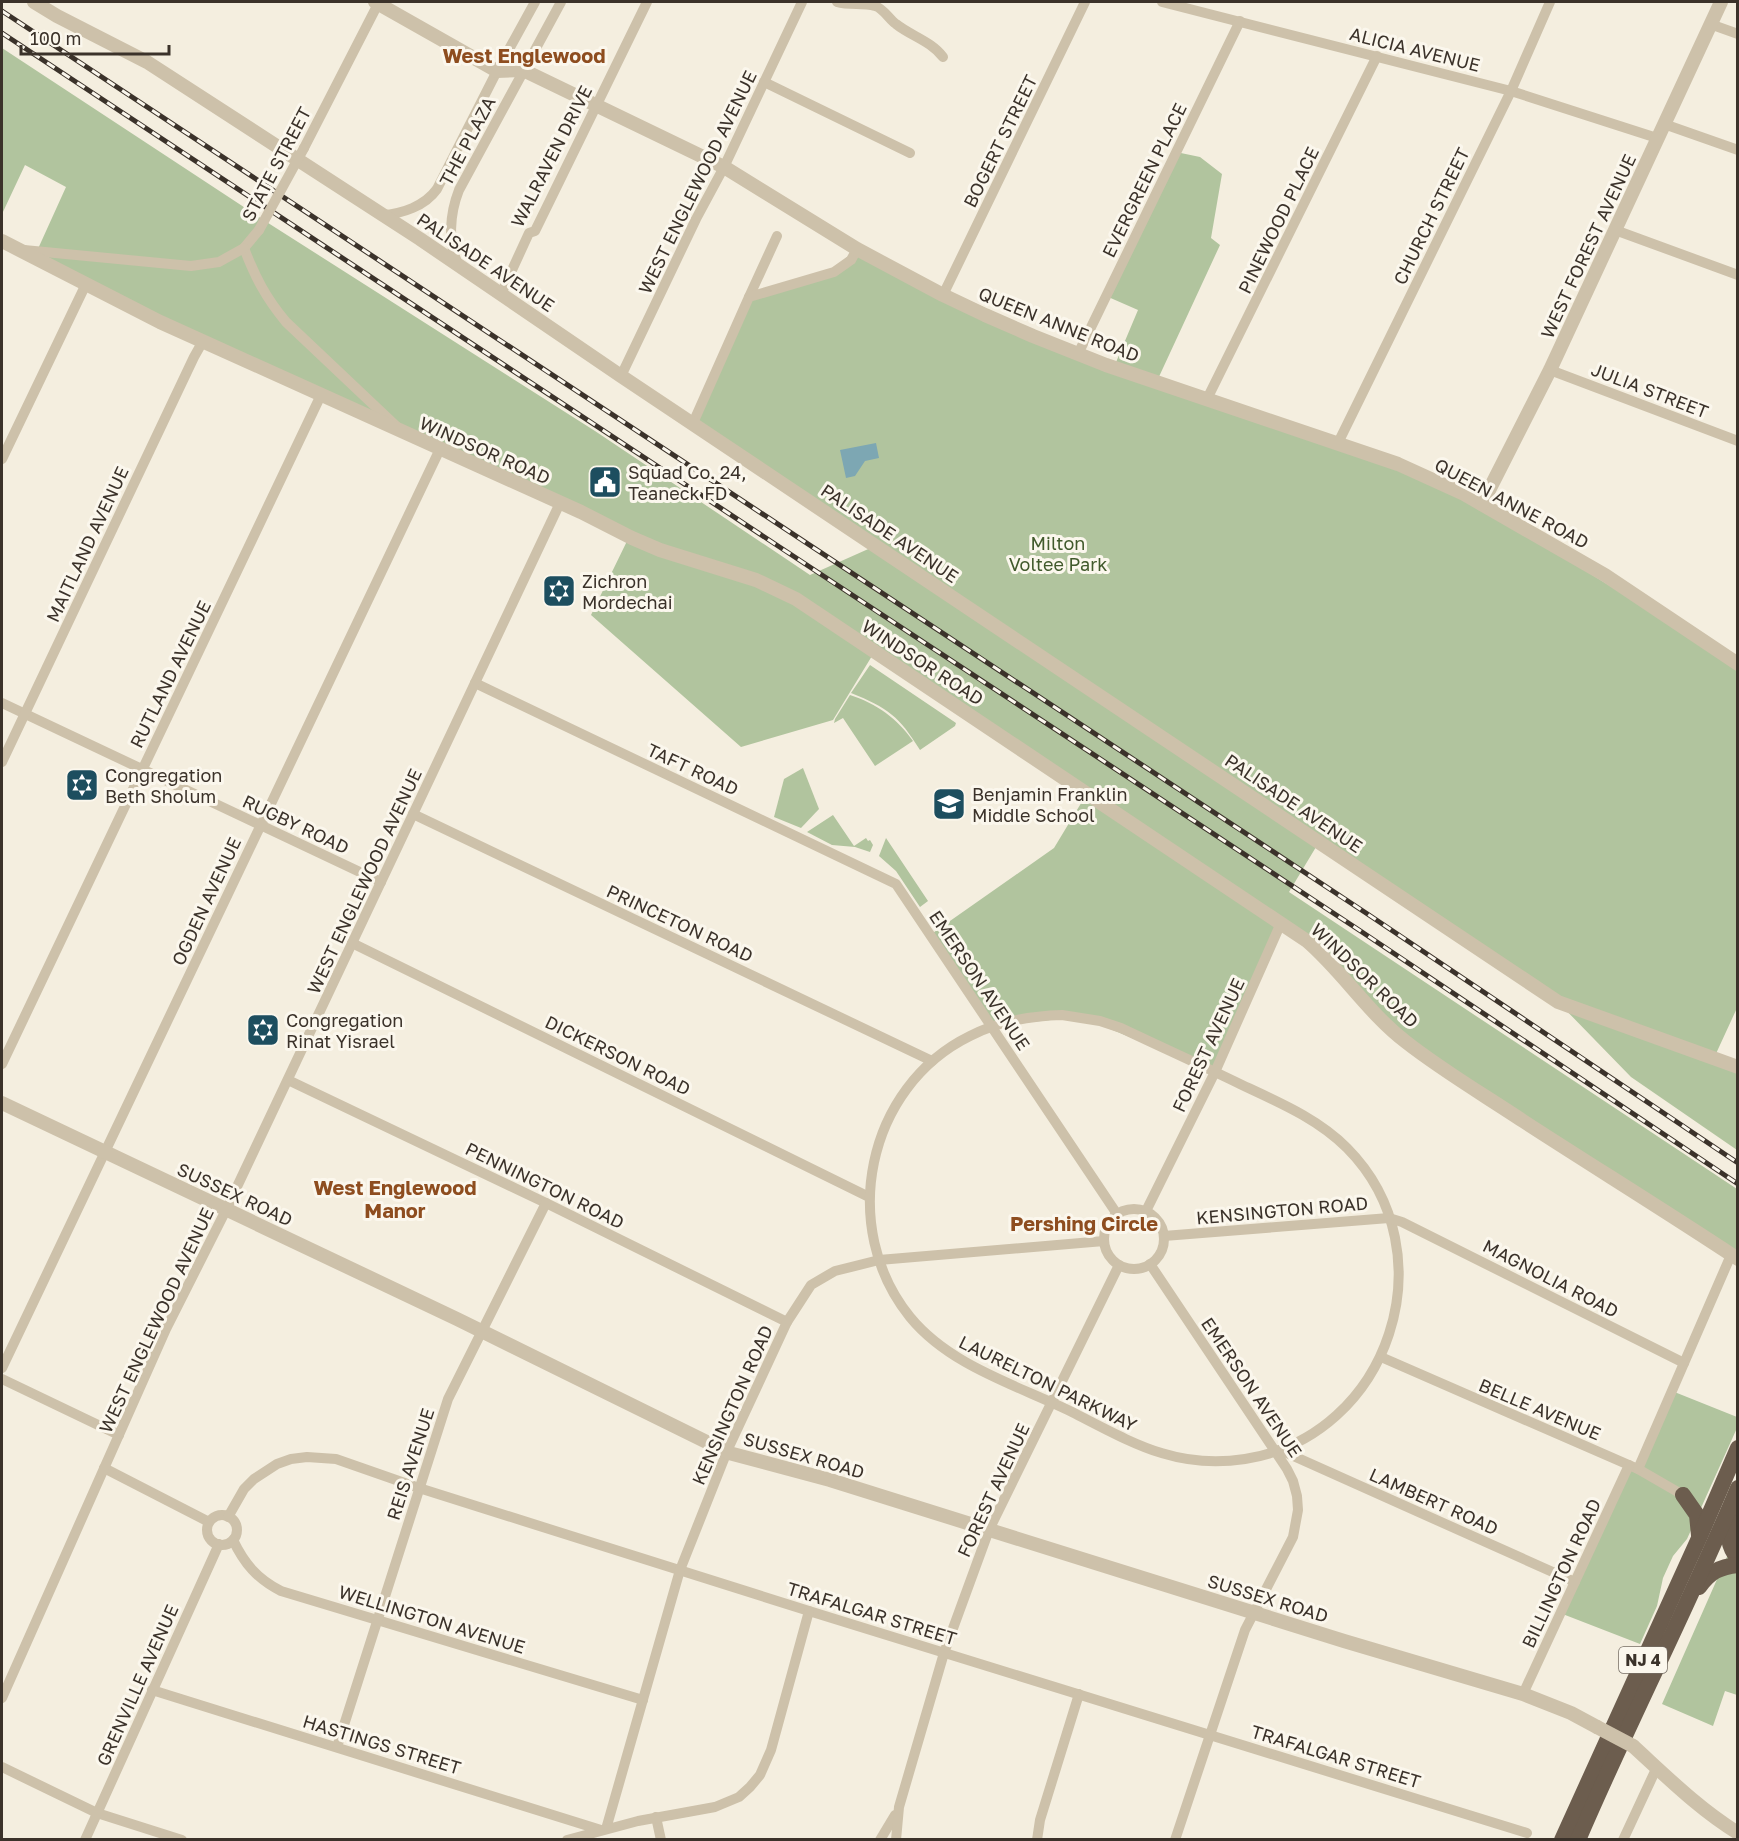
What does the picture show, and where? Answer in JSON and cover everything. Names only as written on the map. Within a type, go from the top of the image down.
[{"type":"highway","name":"NJ 4","points":[[1578,1839],[1730,1507],[1730,1484],[1737,1448]]},
{"type":"highway","name":"NJ 4","points":[[1562,1839],[1700,1536],[1730,1484]]},
{"type":"highway","points":[[1683,1496],[1698,1495],[1730,1484]]},
{"type":"highway","points":[[1683,1496],[1697,1515],[1700,1536]]},
{"type":"highway","points":[[1730,1507],[1728,1537],[1737,1558]]},
{"type":"highway","points":[[1688,1602],[1708,1575],[1724,1567],[1737,1565]]},
{"type":"street","name":"PALISADE AVENUE","points":[[34,2],[147,62],[382,215],[1558,1002],[1737,1067]]},
{"type":"street","name":"QUEEN ANNE ROAD","points":[[377,2],[497,70],[524,70],[724,167],[858,249],[943,295],[1024,332],[1078,354],[1398,464],[1482,504],[1605,575],[1737,664]]},
{"type":"street","name":"STATE STREET","points":[[377,2],[260,230],[244,248],[262,290],[286,322],[403,432]]},
{"type":"street","name":"THE PLAZA","points":[[382,215],[402,212],[433,195],[497,70],[535,2]]},
{"type":"street","name":"THE PLAZA","points":[[459,266],[452,238],[454,202],[561,2]]},
{"type":"street","name":"WALRAVEN DRIVE","points":[[501,294],[529,234],[535,231],[647,2]]},
{"type":"street","name":"WEST ENGLEWOOD AVENUE","points":[[621,376],[802,2]]},
{"type":"street","points":[[837,2],[878,7],[900,28],[932,46],[942,57]]},
{"type":"street","name":"BOGERT STREET","points":[[943,295],[1086,2]]},
{"type":"street","name":"ALICIA AVENUE","points":[[1162,2],[1511,91],[1658,138]]},
{"type":"street","name":"CHURCH STREET","points":[[1338,443],[1511,91],[1550,2]]},
{"type":"street","name":"WEST FOREST AVENUE","points":[[1482,504],[1550,370],[1721,2]]},
{"type":"street","name":"EVERGREEN PLACE","points":[[1078,354],[1240,21]]},
{"type":"street","points":[[1710,24],[1737,34]]},
{"type":"street","name":"PINEWOOD PLACE","points":[[1207,399],[1377,56]]},
{"type":"street","points":[[764,82],[910,153]]},
{"type":"street","points":[[1664,124],[1737,150]]},
{"type":"street","points":[[1615,230],[1737,275]]},
{"type":"street","points":[[693,423],[777,236]]},
{"type":"street","name":"WINDSOR ROAD","points":[[2,241],[203,341],[651,546],[756,580],[796,599],[1307,941],[1325,957],[1387,1027],[1421,1053],[1734,1257]]},
{"type":"street","points":[[19,250],[191,266],[219,262],[244,248]]},
{"type":"street","points":[[749,297],[834,272],[851,260],[858,249]]},
{"type":"street","points":[[2,459],[86,284]]},
{"type":"street","name":"MAITLAND AVENUE","points":[[2,762],[203,341]]},
{"type":"street","name":"JULIA STREET","points":[[1550,370],[1737,441]]},
{"type":"street","name":"RUTLAND AVENUE","points":[[2,1064],[321,395]]},
{"type":"street","name":"OGDEN AVENUE","points":[[2,1368],[440,449]]},
{"type":"street","name":"WEST ENGLEWOOD AVENUE","points":[[2,1698],[166,1329],[226,1210],[560,503]]},
{"type":"street","name":"TAFT ROAD","points":[[475,683],[896,884]]},
{"type":"street","name":"RUGBY ROAD","points":[[2,703],[381,882]]},
{"type":"street","name":"PRINCETON ROAD","points":[[413,814],[932,1061]]},
{"type":"street","name":"EMERSON AVENUE","points":[[896,884],[1117,1214]]},
{"type":"street","name":"FOREST AVENUE","points":[[1146,1211],[1215,1072],[1281,923]]},
{"type":"street","name":"DICKERSON ROAD","points":[[352,943],[869,1197]]},
{"type":"street","name":"LAURELTON PARKWAY","points":[[1062,1015],[1100,1021],[1121,1028],[1301,1113],[1332,1135],[1361,1165],[1377,1189],[1389,1218],[1398,1260],[1398,1289],[1394,1321],[1381,1357],[1363,1387],[1334,1418],[1316,1431],[1278,1451],[1248,1459],[1206,1462],[1173,1457],[1140,1447],[1052,1402],[958,1359],[943,1349],[918,1326],[897,1300],[879,1260],[869,1218],[871,1172],[876,1150],[892,1110],[905,1091],[932,1061],[968,1036],[991,1026],[1017,1019],[1062,1015]]},
{"type":"street","name":"PENNINGTON ROAD","points":[[288,1080],[546,1203],[787,1322]]},
{"type":"street","name":"SUSSEX ROAD","points":[[2,1102],[482,1331],[727,1451],[830,1480],[1523,1694],[1571,1713],[1633,1746],[1715,1819],[1737,1833]]},
{"type":"street","name":"REIS AVENUE","points":[[337,1748],[448,1399],[546,1203]]},
{"type":"street","points":[[1128,1209],[1146,1211],[1158,1222],[1164,1236],[1161,1251],[1150,1264],[1136,1269],[1119,1265],[1110,1257],[1104,1241],[1106,1226],[1117,1214],[1128,1209]]},
{"type":"street","name":"KENSINGTON ROAD","points":[[1164,1236],[1389,1218],[1402,1222]]},
{"type":"street","name":"MAGNOLIA ROAD","points":[[1402,1222],[1684,1363]]},
{"type":"street","name":"KENSINGTON ROAD","points":[[604,1829],[680,1570],[727,1451],[787,1322],[810,1285],[835,1271],[879,1260],[1104,1241]]},
{"type":"street","name":"BILLINGTON ROAD","points":[[1523,1694],[1575,1582],[1634,1467],[1734,1257]]},
{"type":"street","name":"EMERSON AVENUE","points":[[1150,1264],[1278,1451],[1293,1481],[1298,1509],[1289,1545],[1253,1612],[1238,1649],[1175,1839]]},
{"type":"street","name":"FOREST AVENUE","points":[[899,1807],[944,1653],[989,1530],[1119,1265]]},
{"type":"street","name":"BELLE AVENUE","points":[[1381,1357],[1634,1467],[1683,1496]]},
{"type":"street","points":[[2,1379],[119,1435]]},
{"type":"street","name":"LAMBERT ROAD","points":[[1278,1451],[1575,1582]]},
{"type":"street","name":"TRAFALGAR STREET","points":[[228,1517],[244,1489],[259,1475],[277,1464],[306,1456],[336,1459],[419,1488],[809,1611],[1527,1833]]},
{"type":"street","points":[[104,1468],[209,1522]]},
{"type":"street","points":[[217,1516],[228,1517],[236,1526],[235,1536],[224,1544],[211,1540],[207,1531],[209,1522],[217,1516]]},
{"type":"street","name":"WELLINGTON AVENUE","points":[[232,1540],[247,1566],[268,1585],[281,1591],[643,1700]]},
{"type":"street","name":"GRENVILLE AVENUE","points":[[85,1839],[219,1544]]},
{"type":"street","points":[[567,1839],[656,1817],[715,1807],[739,1797],[750,1787],[760,1775],[771,1750],[809,1611]]},
{"type":"street","name":"HASTINGS STREET","points":[[152,1690],[604,1829]]},
{"type":"street","points":[[1037,1839],[1040,1820],[1079,1694]]},
{"type":"street","points":[[2,1767],[97,1813],[182,1839]]},
{"type":"street","points":[[1623,1839],[1657,1767]]},
{"type":"street","points":[[880,1839],[899,1807]]},
{"type":"street","points":[[896,1839],[899,1807]]},
{"type":"street","points":[[656,1817],[661,1839]]},
{"type":"green space","name":"Milton Voltee Park","points":[[2,48],[265,221],[595,431],[810,575],[875,546],[693,423],[749,297],[823,277],[857,249],[1114,367],[1138,310],[1106,296],[1176,152],[1200,157],[1222,174],[1211,238],[1220,245],[1157,381],[1449,487],[1737,664],[1737,1008],[1714,1058],[1737,1067],[1737,1150],[1631,1077],[1558,1002],[1319,842],[1289,892],[1737,1189],[1737,1259],[1429,1059],[1282,924],[1215,1072],[1081,1017],[991,1026],[930,935],[1054,848],[1086,795],[875,651],[833,720],[741,747],[591,615],[629,537],[160,322],[37,251],[66,187],[25,165],[2,214]]},
{"type":"green space","points":[[870,665],[956,723],[955,726],[920,750],[906,729],[892,714],[851,693]]},
{"type":"green space","points":[[850,695],[886,713],[913,741],[875,766],[843,718],[834,723]]},
{"type":"green space","points":[[803,768],[819,809],[801,828],[774,817],[784,779]]},
{"type":"green space","points":[[833,815],[854,846],[866,838],[870,840],[873,845],[870,852],[855,847],[832,845],[807,832]]},
{"type":"green space","points":[[886,838],[928,901],[920,907],[896,871],[879,856]]},
{"type":"green space","points":[[1672,1391],[1737,1417],[1737,1428],[1687,1539],[1673,1556],[1663,1578],[1657,1606],[1640,1644],[1560,1613],[1629,1465],[1638,1469]]},
{"type":"green space","points":[[1737,1534],[1737,1695],[1725,1691],[1713,1726],[1662,1704]]},
{"type":"water","points":[[876,443],[879,458],[865,461],[855,476],[846,478],[840,450]]},
{"type":"railway","points":[[2,11],[1369,915],[1738,1163]]},
{"type":"railway","points":[[2,33],[1359,930],[1738,1184]]},
{"type":"place","name":"Squad Co. 24, Teaneck FD","points":[[605,482]]},
{"type":"place","name":"Zichron Mordechai","points":[[559,591]]},
{"type":"place","name":"Congregation Beth Sholum","points":[[82,785]]},
{"type":"place","name":"Benjamin Franklin Middle School","points":[[949,804]]},
{"type":"place","name":"Congregation Rinat Yisrael","points":[[263,1030]]},
{"type":"district","name":"West Englewood","points":[[524,55]]},
{"type":"district","name":"West Englewood Manor","points":[[395,1198]]},
{"type":"district","name":"Pershing Circle","points":[[1084,1223]]}]
